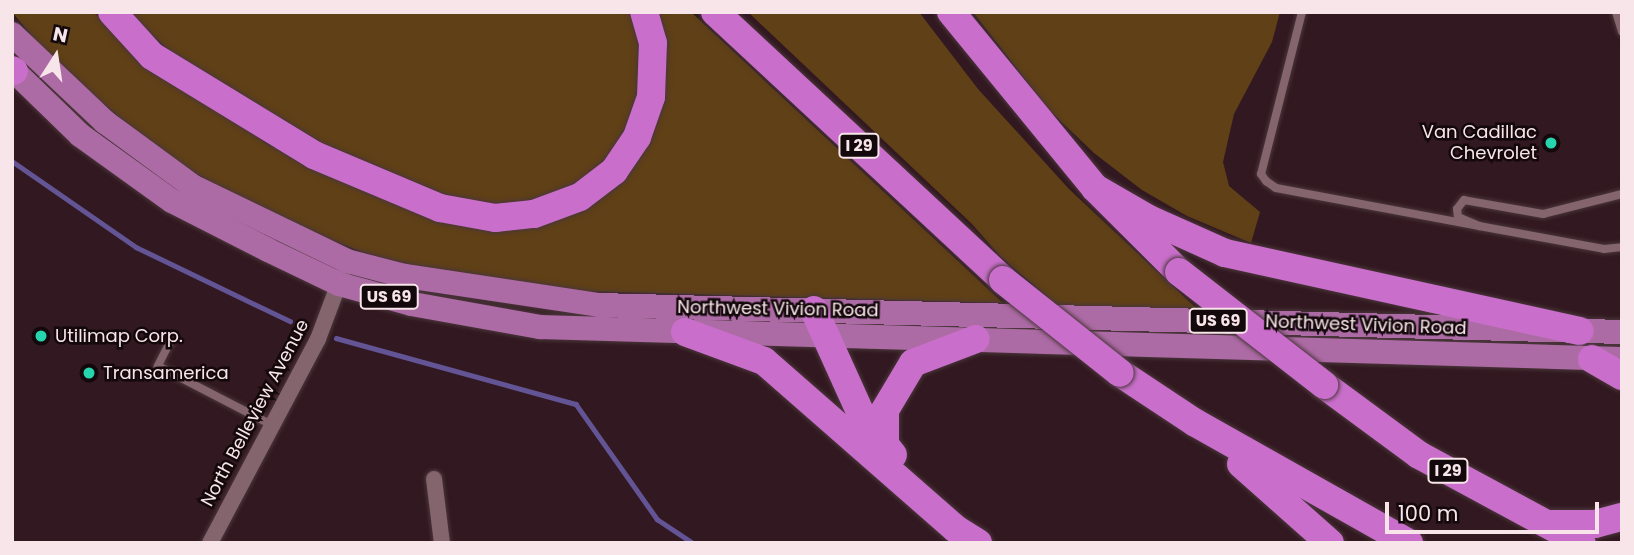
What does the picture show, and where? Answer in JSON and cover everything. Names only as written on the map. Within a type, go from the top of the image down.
[{"type":"highway","points":[[112,12],[152,56],[314,155],[440,208],[495,218],[534,214],[580,197],[614,171],[637,137],[650,97],[653,43],[643,12]]},
{"type":"highway","name":"I 29","points":[[715,12],[1003,280],[1120,373],[1194,422],[1409,543]]},
{"type":"highway","name":"I 29","points":[[951,12],[1095,188],[1179,272],[1419,455],[1582,543]]},
{"type":"highway","points":[[1095,188],[1149,219],[1225,253],[1580,331]]},
{"type":"highway","points":[[814,310],[829,336],[860,412],[885,447],[913,478],[1000,543]]},
{"type":"highway","points":[[685,332],[764,361],[956,529],[978,543]]},
{"type":"highway","points":[[885,447],[884,410],[913,363],[976,339]]},
{"type":"highway","points":[[1592,359],[1622,376]]},
{"type":"highway","points":[[1194,422],[1329,543]]},
{"type":"highway","points":[[1544,524],[1595,524],[1622,517]]},
{"type":"main road","name":"Northwest Vivion Road","points":[[12,34],[105,122],[192,186],[343,272],[599,305],[1622,332]]},
{"type":"main road","name":"Northwest Vivion Road","points":[[13,70],[80,135],[172,201],[343,272],[412,304],[540,327],[1622,359]]},
{"type":"street","name":"North Belleview Avenue","points":[[210,543],[318,339],[343,272]]},
{"type":"street","points":[[434,479],[442,543]]},
{"type":"lane","points":[[1302,12],[1261,174],[1266,181],[1276,188],[1479,226],[1604,249],[1622,247]]},
{"type":"lane","points":[[1616,12],[1622,32]]},
{"type":"lane","points":[[1479,226],[1458,217],[1459,202],[1543,214],[1622,194]]},
{"type":"lane","points":[[170,342],[158,366],[272,425]]},
{"type":"shaded area","points":[[12,12],[94,12],[137,59],[269,145],[360,186],[515,226],[640,149],[655,12],[691,12],[1003,303],[545,290],[430,270],[362,252],[284,221],[211,183],[155,147],[53,61]]},
{"type":"shaded area","points":[[128,12],[636,12],[643,46],[636,114],[598,169],[553,197],[504,207],[466,203],[418,189],[306,138],[181,62]]},
{"type":"shaded area","points":[[748,12],[919,12],[978,89],[1069,189],[1197,309],[1058,306],[1000,256],[972,224]]},
{"type":"shaded area","points":[[973,12],[1280,12],[1272,42],[1234,114],[1223,162],[1229,186],[1260,212],[1251,243],[1187,216],[1142,190],[1094,153],[1049,110]]},
{"type":"waterway","points":[[12,161],[136,247],[290,321]]},
{"type":"waterway","points":[[336,338],[576,404],[657,519],[693,543]]},
{"type":"place","name":"Van Cadillac Chevrolet","points":[[1551,143]]},
{"type":"place","name":"Utilimap Corp.","points":[[41,336]]},
{"type":"place","name":"Transamerica","points":[[89,373]]}]
